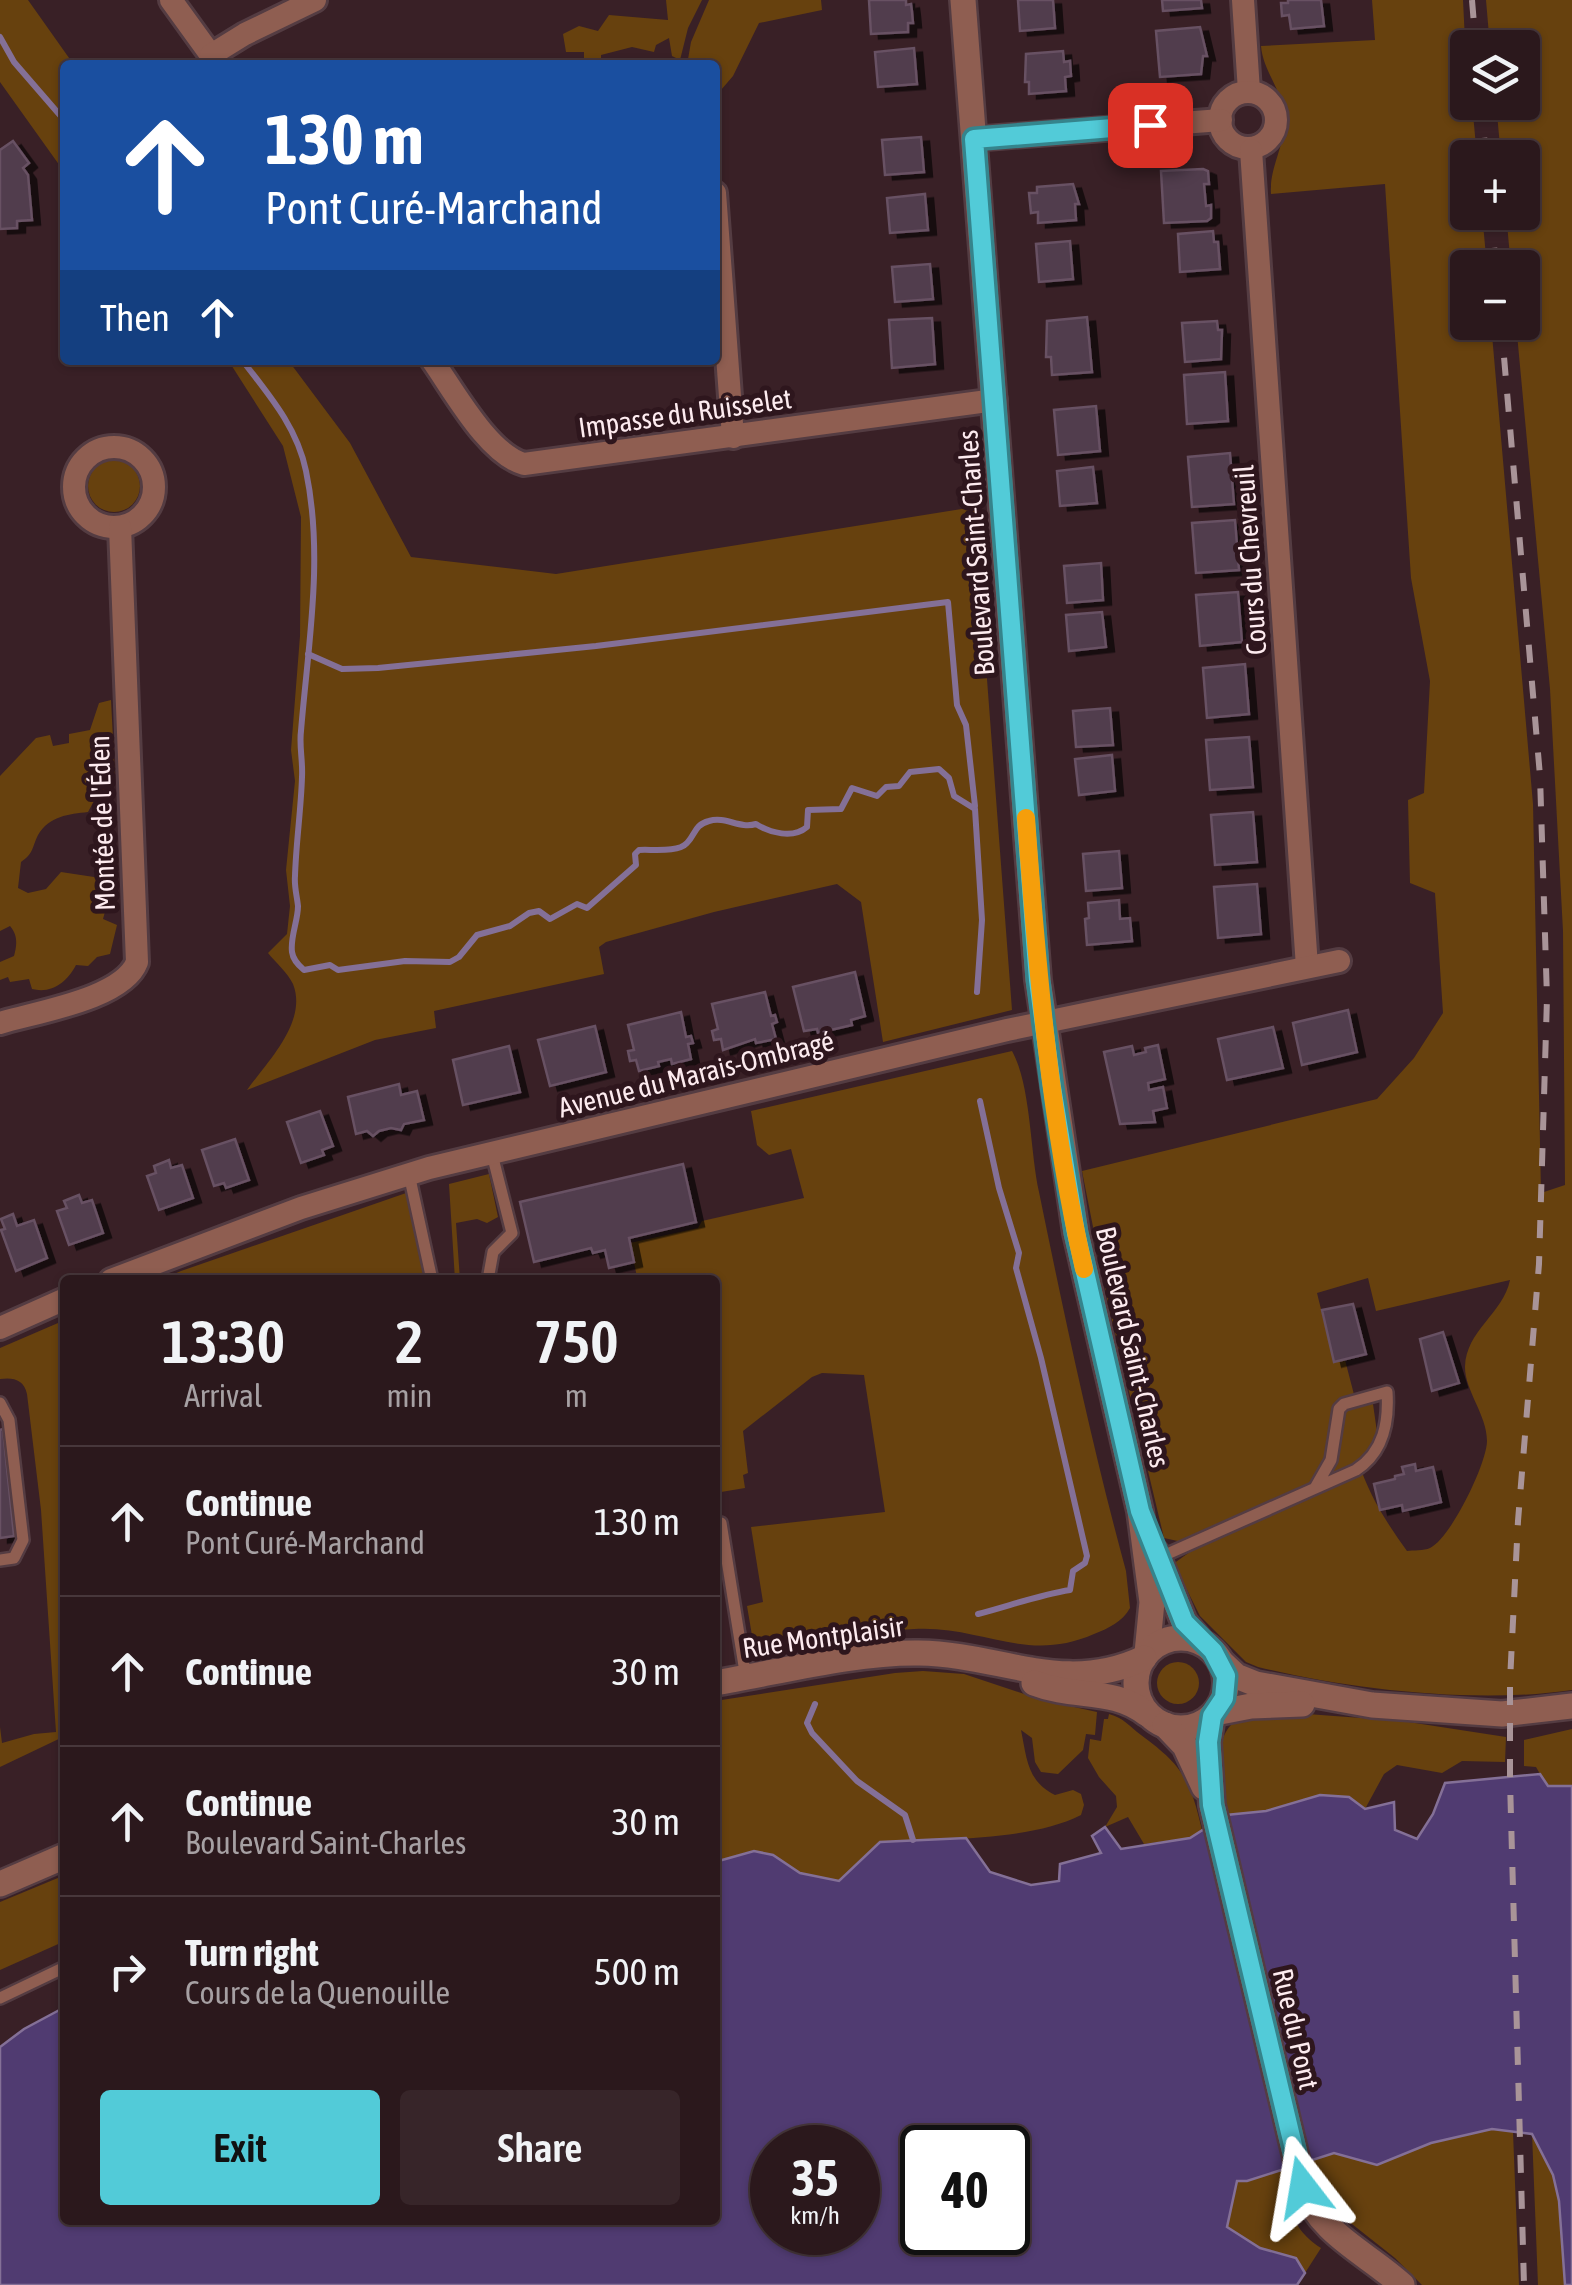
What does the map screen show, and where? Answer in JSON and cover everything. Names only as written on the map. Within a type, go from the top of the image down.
[{"type":"street","points":[[171,0],[215,60],[245,34],[316,0]]},
{"type":"street","name":"Boulevard Saint-Charles","points":[[963,0],[1043,1022],[1076,1233],[1152,1560],[1184,1622],[1201,1642]]},
{"type":"street","points":[[1244,0],[1248,91]]},
{"type":"street","points":[[1248,91],[1259,93],[1271,104],[1275,122],[1268,140],[1251,150],[1226,138],[1221,120],[1227,102],[1248,91]]},
{"type":"street","points":[[974,139],[1221,120]]},
{"type":"street","name":"Cours du Chevreuil","points":[[1251,150],[1307,967]]},
{"type":"street","points":[[720,261],[733,437]]},
{"type":"street","name":"Impasse du Ruisselet","points":[[436,365],[496,447],[512,461],[524,464],[995,400]]},
{"type":"street","name":"Montée de l'Éden","points":[[0,1023],[108,991],[126,980],[137,962],[120,527]]},
{"type":"street","name":"Avenue du Marais-Ombragé","points":[[125,1275],[244,1228],[409,1174],[1043,1022],[1339,961]]},
{"type":"street","points":[[0,1328],[60,1301]]},
{"type":"street","name":"Boulevard Saint-Charles","points":[[1146,1656],[1152,1619],[1152,1560]]},
{"type":"street","points":[[1212,1805],[1185,1746],[1138,1696],[1137,1672],[1146,1656],[1172,1638],[1201,1642],[1236,1676],[1256,1684],[1372,1704]]},
{"type":"street","name":"Rue Montplaisir","points":[[720,1682],[897,1653],[958,1655],[999,1665],[1083,1676],[1120,1668],[1146,1656]]},
{"type":"street","points":[[1212,1805],[1208,1742],[1214,1714],[1226,1687],[1221,1662]]},
{"type":"street","name":"Rue Montplaisir","points":[[999,1665],[1058,1692],[1120,1697],[1159,1722]]},
{"type":"street","points":[[1159,1722],[1192,1727],[1214,1714],[1272,1704],[1372,1704],[1502,1714],[1572,1706]]},
{"type":"street","name":"Rue du Pont","points":[[1212,1805],[1309,2204],[1326,2226],[1402,2285]]},
{"type":"street","points":[[0,1884],[60,1858]]},
{"type":"lane","points":[[489,1275],[493,1252],[512,1233],[492,1154]]},
{"type":"lane","points":[[409,1174],[431,1275]]},
{"type":"lane","points":[[1152,1560],[1356,1470],[1372,1458],[1383,1438],[1388,1409],[1386,1392],[1339,1408],[1331,1460],[1315,1488]]},
{"type":"lane","points":[[0,1403],[9,1420],[23,1540],[18,1554],[0,1560]]},
{"type":"lane","points":[[720,1523],[746,1678]]},
{"type":"lane","points":[[0,1998],[60,1969]]},
{"type":"shaded area","points":[[0,0],[28,0],[70,60],[60,60],[60,166],[0,82]]},
{"type":"shaded area","points":[[666,0],[702,0],[688,28],[680,60],[672,56],[669,38],[656,45],[654,52],[632,47],[601,55],[601,60],[584,60],[584,52],[566,52],[563,34],[579,26],[598,31],[609,15],[668,20]]},
{"type":"shaded area","points":[[709,0],[821,0],[822,10],[759,23],[733,76],[720,91],[720,60],[688,60],[691,42]]},
{"type":"shaded area","points":[[1372,0],[1463,0],[1464,30],[1450,30],[1450,120],[1474,120],[1475,140],[1450,140],[1450,230],[1484,230],[1485,250],[1450,250],[1450,340],[1492,340],[1533,804],[1541,1193],[1565,1185],[1563,931],[1550,689],[1518,340],[1540,340],[1540,250],[1509,250],[1508,230],[1540,230],[1540,140],[1499,140],[1498,120],[1540,120],[1540,30],[1489,30],[1486,0],[1572,0],[1572,1690],[1455,1695],[1373,1688],[1294,1675],[1246,1662],[1200,1616],[1187,1590],[1179,1590],[1173,1564],[1194,1549],[1191,1540],[1164,1538],[1108,1303],[1082,1171],[1377,1099],[1414,1058],[1443,1013],[1435,893],[1410,883],[1408,800],[1424,793],[1430,681],[1411,578],[1385,184],[1271,194],[1284,115],[1261,46],[1375,40]],"holes":[[[1368,1278],[1376,1311],[1510,1280],[1467,1354],[1468,1385],[1486,1431],[1481,1466],[1448,1530],[1430,1548],[1407,1551],[1385,1519],[1358,1461],[1370,1455],[1377,1432],[1373,1404],[1357,1406],[1345,1360],[1334,1362],[1317,1293]]]},
{"type":"shaded area","points":[[231,365],[292,365],[350,443],[411,557],[556,574],[974,507],[1012,1010],[883,1042],[861,902],[837,884],[606,942],[599,947],[604,974],[434,1011],[436,1028],[375,1040],[247,1090],[283,1041],[295,1013],[296,998],[293,984],[268,953],[287,934],[290,906],[286,870],[295,781],[291,750],[300,636],[301,517],[283,446]]},
{"type":"shaded area","points":[[114,460],[132,468],[140,486],[132,504],[114,512],[96,504],[88,486],[96,468]]},
{"type":"shaded area","points":[[111,700],[115,778],[96,797],[88,812],[60,817],[43,829],[31,853],[21,862],[18,888],[28,893],[46,889],[61,872],[94,877],[107,885],[109,897],[103,919],[117,925],[110,954],[97,957],[88,966],[76,965],[68,977],[46,990],[32,989],[29,979],[0,980],[0,962],[14,956],[16,944],[10,926],[0,931],[0,776],[36,738],[50,735],[53,746],[69,743],[69,734],[90,730],[99,703]]},
{"type":"shaded area","points":[[1012,1051],[1027,1100],[1039,1192],[1080,1382],[1126,1571],[1130,1608],[1119,1621],[1069,1642],[1047,1645],[914,1629],[854,1635],[755,1653],[747,1606],[763,1602],[751,1527],[885,1512],[864,1375],[822,1373],[812,1377],[743,1431],[748,1473],[743,1475],[745,1488],[720,1492],[720,1275],[637,1275],[630,1243],[698,1228],[702,1221],[804,1198],[791,1149],[769,1155],[757,1145],[751,1111]]},
{"type":"shaded area","points":[[489,1174],[498,1217],[487,1223],[477,1219],[456,1223],[460,1275],[455,1275],[449,1184]]},
{"type":"shaded area","points":[[409,1192],[423,1275],[172,1275]]},
{"type":"shaded area","points":[[60,1322],[60,1738],[0,1767],[0,1727],[2,1743],[56,1732],[41,1510],[27,1394],[18,1380],[0,1379],[0,1348]]},
{"type":"shaded area","points":[[1178,1662],[1193,1668],[1199,1683],[1193,1698],[1178,1704],[1163,1698],[1157,1683],[1163,1668]]},
{"type":"shaded area","points":[[895,1673],[964,1674],[1042,1700],[1097,1712],[1095,1735],[1086,1734],[1083,1750],[1058,1774],[1041,1772],[1035,1762],[1032,1738],[1021,1730],[1034,1776],[1055,1795],[1073,1790],[1081,1794],[1081,1815],[1060,1824],[1011,1834],[880,1842],[839,1881],[800,1873],[773,1855],[754,1851],[720,1861],[720,1700]]},
{"type":"shaded area","points":[[1280,1712],[1402,1721],[1506,1737],[1505,1762],[1462,1761],[1442,1773],[1397,1765],[1384,1774],[1365,1809],[1320,1795],[1266,1811],[1226,1815],[1220,1758],[1227,1731],[1235,1721],[1248,1715]]},
{"type":"shaded area","points":[[1109,1714],[1126,1723],[1176,1765],[1193,1798],[1202,1830],[1190,1838],[1144,1844],[1128,1817],[1105,1827],[1117,1807],[1116,1796],[1088,1758],[1090,1739],[1101,1741],[1104,1719]]},
{"type":"shaded area","points":[[1572,1729],[1572,1786],[1547,1786],[1536,1767],[1524,1766],[1524,1740]]},
{"type":"shaded area","points":[[1540,1774],[1548,1786],[1572,1786],[1572,2285],[1565,2285],[1559,2201],[1553,2175],[1532,2134],[1492,2129],[1431,2143],[1377,2165],[1334,2153],[1237,2181],[1227,2227],[1260,2248],[1296,2258],[1305,2273],[1297,2285],[0,2285],[0,2047],[60,2010],[60,2225],[720,2225],[720,1861],[754,1851],[773,1855],[800,1873],[839,1881],[880,1842],[966,1838],[990,1872],[1031,1885],[1059,1881],[1060,1864],[1101,1853],[1092,1836],[1105,1827],[1121,1849],[1190,1838],[1226,1815],[1266,1811],[1320,1795],[1349,1797],[1365,1809],[1394,1802],[1395,1830],[1417,1839],[1433,1814],[1445,1783]]},
{"type":"shaded area","points":[[60,1877],[60,1943],[0,1970],[0,1902]]},
{"type":"shaded area","points":[[1492,2129],[1513,2132],[1519,2285],[1422,2285],[1395,2258],[1319,2198],[1308,2161],[1334,2153],[1377,2165],[1431,2143]]},
{"type":"shaded area","points":[[1532,2133],[1553,2174],[1559,2201],[1565,2285],[1538,2285]]},
{"type":"shaded area","points":[[1282,2170],[1296,2222],[1321,2248],[1305,2273],[1296,2258],[1260,2248],[1227,2227],[1237,2181]]},
{"type":"building","points":[[869,0],[906,0],[906,5],[911,4],[913,23],[908,23],[908,32],[871,34]]},
{"type":"building","points":[[1018,0],[1053,0],[1055,28],[1020,31]]},
{"type":"building","points":[[1162,0],[1201,0],[1202,8],[1163,11]]},
{"type":"building","points":[[1321,0],[1324,26],[1291,29],[1289,15],[1282,16],[1281,3]]},
{"type":"building","points":[[1200,27],[1207,56],[1203,56],[1201,74],[1160,77],[1156,31]]},
{"type":"building","points":[[914,48],[917,84],[878,87],[875,52]]},
{"type":"building","points":[[1063,51],[1064,62],[1070,61],[1066,91],[1029,94],[1029,82],[1025,82],[1026,54]]},
{"type":"building","points":[[921,137],[924,172],[885,175],[882,140]]},
{"type":"building","points":[[13,141],[29,163],[23,168],[28,175],[32,220],[17,221],[17,228],[0,229],[0,150]]},
{"type":"building","points":[[1161,171],[1208,171],[1209,184],[1204,184],[1211,218],[1164,223]]},
{"type":"building","points":[[1073,184],[1079,204],[1075,204],[1076,220],[1038,223],[1038,212],[1031,213],[1029,193],[1037,193],[1037,187]]},
{"type":"building","points":[[925,194],[928,230],[890,233],[887,198]]},
{"type":"building","points":[[1213,231],[1220,269],[1180,272],[1178,234]]},
{"type":"building","points":[[1070,241],[1073,279],[1039,282],[1036,244]]},
{"type":"building","points":[[930,264],[933,299],[895,302],[892,267]]},
{"type":"building","points":[[1087,317],[1092,372],[1052,375],[1051,357],[1046,357],[1047,321]]},
{"type":"building","points":[[932,318],[935,364],[892,368],[889,320]]},
{"type":"building","points":[[1217,321],[1218,330],[1222,330],[1221,359],[1185,362],[1182,323]]},
{"type":"building","points":[[1225,372],[1228,421],[1187,424],[1184,375]]},
{"type":"building","points":[[1096,406],[1100,451],[1058,455],[1054,410]]},
{"type":"building","points":[[1230,453],[1234,504],[1192,507],[1188,457]]},
{"type":"building","points":[[1093,467],[1097,503],[1060,506],[1057,471]]},
{"type":"building","points":[[1235,520],[1239,570],[1196,573],[1192,523]]},
{"type":"building","points":[[1101,563],[1103,600],[1067,603],[1064,566]]},
{"type":"building","points":[[1238,592],[1242,642],[1200,646],[1196,595]]},
{"type":"building","points":[[1102,612],[1106,647],[1069,651],[1066,615]]},
{"type":"building","points":[[1245,664],[1249,714],[1207,718],[1203,668]]},
{"type":"building","points":[[1110,708],[1113,745],[1076,747],[1073,711]]},
{"type":"building","points":[[1249,737],[1253,787],[1210,790],[1206,740]]},
{"type":"building","points":[[1112,755],[1115,791],[1079,795],[1075,759]]},
{"type":"building","points":[[1253,812],[1257,862],[1215,865],[1211,815]]},
{"type":"building","points":[[1119,851],[1122,888],[1086,891],[1083,854]]},
{"type":"building","points":[[1257,884],[1261,934],[1218,938],[1214,887]]},
{"type":"building","points":[[1119,900],[1120,919],[1130,918],[1132,941],[1087,945],[1088,903]]},
{"type":"building","points":[[855,972],[865,1016],[851,1020],[852,1025],[818,1033],[817,1029],[804,1031],[793,987]]},
{"type":"building","points":[[765,992],[771,1016],[775,1015],[777,1022],[772,1024],[776,1039],[756,1043],[755,1039],[723,1050],[721,1039],[714,1040],[712,1031],[718,1029],[712,1004]]},
{"type":"building","points":[[1348,1010],[1357,1052],[1302,1065],[1293,1023]]},
{"type":"building","points":[[681,1012],[686,1037],[691,1036],[693,1043],[688,1044],[691,1059],[672,1064],[671,1059],[658,1062],[659,1066],[639,1071],[636,1060],[630,1061],[628,1051],[634,1050],[628,1025]]},
{"type":"building","points":[[595,1026],[606,1072],[550,1086],[538,1040]]},
{"type":"building","points":[[1273,1027],[1283,1068],[1227,1080],[1218,1039]]},
{"type":"building","points":[[1158,1045],[1165,1079],[1148,1083],[1149,1090],[1163,1087],[1167,1108],[1153,1111],[1155,1122],[1120,1124],[1104,1052],[1132,1046],[1134,1055]]},
{"type":"building","points":[[509,1046],[520,1092],[463,1105],[453,1060]]},
{"type":"building","points":[[399,1084],[401,1095],[417,1091],[424,1120],[373,1136],[367,1131],[356,1134],[348,1097]]},
{"type":"building","points":[[320,1111],[333,1146],[322,1150],[324,1155],[301,1163],[287,1122]]},
{"type":"building","points":[[235,1139],[249,1180],[226,1188],[224,1183],[214,1186],[202,1150]]},
{"type":"building","points":[[169,1160],[171,1168],[182,1165],[193,1198],[159,1210],[147,1176],[156,1173],[154,1166]]},
{"type":"building","points":[[683,1164],[696,1222],[629,1238],[634,1262],[609,1268],[605,1250],[593,1253],[591,1248],[534,1262],[520,1202]]},
{"type":"building","points":[[79,1195],[82,1203],[92,1200],[103,1233],[69,1245],[57,1211],[67,1208],[64,1201]]},
{"type":"building","points":[[13,1214],[17,1226],[34,1220],[47,1258],[16,1271],[1,1230],[5,1229],[1,1219]]},
{"type":"building","points":[[1353,1304],[1366,1354],[1334,1362],[1322,1310]]},
{"type":"building","points":[[1443,1332],[1459,1383],[1432,1391],[1420,1339]]},
{"type":"building","points":[[3,1429],[14,1536],[0,1538],[0,1430]]},
{"type":"building","points":[[1415,1464],[1416,1471],[1433,1467],[1441,1502],[1403,1511],[1402,1505],[1380,1510],[1374,1484],[1395,1479],[1404,1474],[1402,1467]]},
{"type":"waterway","points":[[0,37],[14,62],[60,115]]},
{"type":"waterway","points":[[246,365],[281,412],[296,440],[311,503],[313,601],[301,737],[295,880],[298,906],[292,946],[293,957],[304,970],[330,965],[338,970],[405,961],[450,962],[477,935],[510,926],[529,913],[539,911],[550,919],[577,904],[587,908],[636,865],[635,854],[639,850],[683,846],[704,823],[721,820],[795,833],[807,827],[808,810],[841,809],[852,788],[877,796],[886,787],[899,786],[910,772],[939,769],[949,778],[954,796],[975,809],[982,920],[977,992]]},
{"type":"waterway","points":[[308,654],[342,669],[378,668],[596,646],[948,602],[957,705],[966,725],[975,806]]},
{"type":"waterway","points":[[978,1614],[1070,1590],[1073,1571],[1085,1563],[1087,1556],[1016,1268],[1019,1253],[999,1188],[980,1101]]},
{"type":"waterway","points":[[815,1704],[807,1723],[812,1733],[857,1781],[905,1815],[913,1840]]},
{"type":"railway","points":[[1472,0],[1474,30]]},
{"type":"railway","points":[[1483,120],[1484,140]]},
{"type":"railway","points":[[1493,230],[1494,250]]},
{"type":"railway","points":[[1503,340],[1540,776],[1547,998],[1539,1264],[1518,1521],[1510,1681],[1524,2285]]},
{"type":"slow traffic","points":[[1026,818],[1043,1022],[1068,1194],[1084,1269]]},
{"type":"route","points":[[1150,125],[974,139],[1038,980],[1068,1194],[1140,1511],[1184,1622],[1213,1651],[1226,1676],[1224,1698],[1212,1716],[1208,1742],[1212,1805],[1303,2187]]}]
